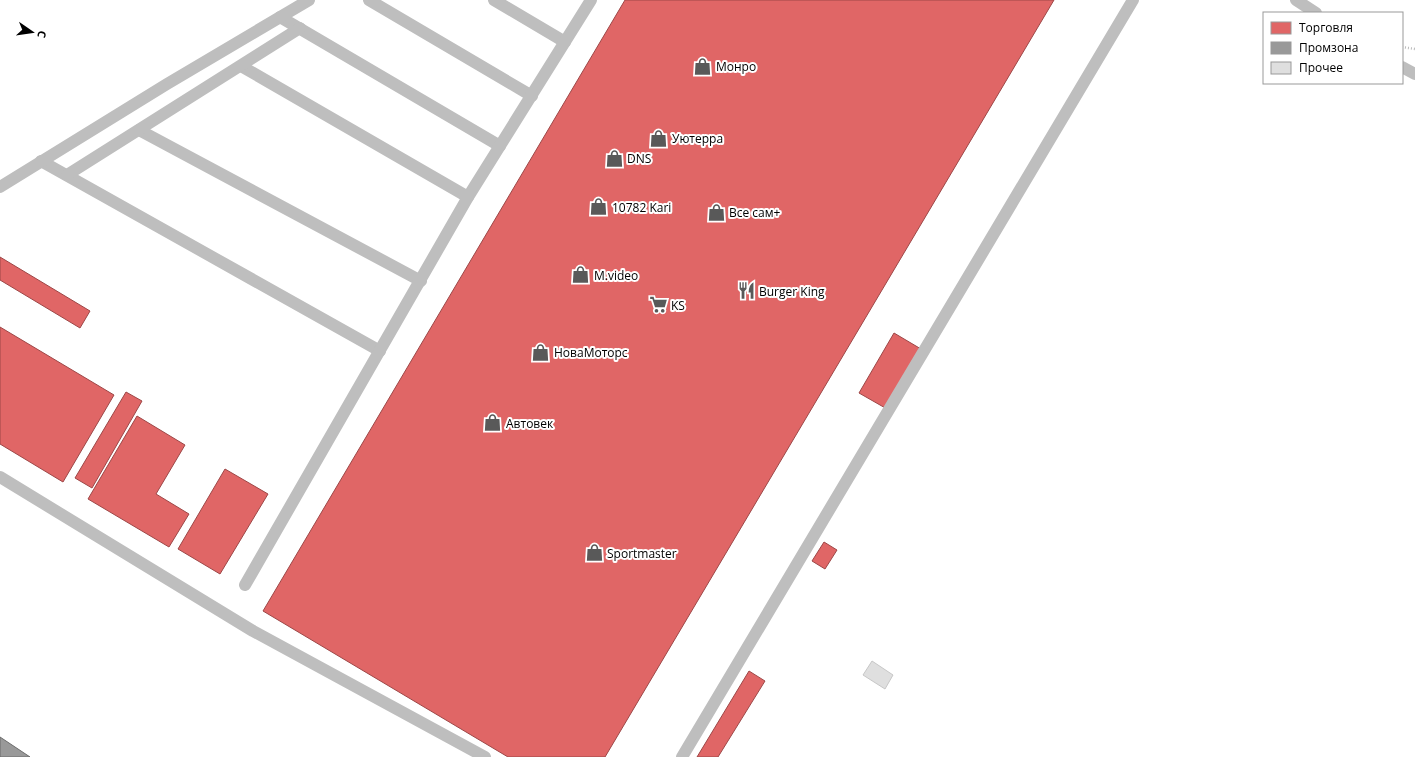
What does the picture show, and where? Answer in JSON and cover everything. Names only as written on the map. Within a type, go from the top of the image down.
[{"type":"lane","points":[[0,187],[309,0]]},
{"type":"lane","points":[[369,0],[532,96]]},
{"type":"lane","points":[[494,0],[565,42]]},
{"type":"lane","points":[[245,585],[468,197],[591,0]]},
{"type":"lane","points":[[682,757],[1133,0]]},
{"type":"lane","points":[[1296,0],[1314,12]]},
{"type":"lane","points":[[280,17],[500,146]]},
{"type":"lane","points":[[67,175],[300,28]]},
{"type":"lane","points":[[241,66],[468,197]]},
{"type":"lane","points":[[1403,68],[1415,74]]},
{"type":"lane","points":[[139,130],[421,281]]},
{"type":"lane","points":[[42,161],[380,351]]},
{"type":"lane","points":[[0,477],[252,631],[485,757]]},
{"type":"path","points":[[1403,47],[1415,49]]},
{"type":"building: Торговля","name":"KS","points":[[625,0],[1054,0],[605,757],[508,757],[263,611]]},
{"type":"building: Торговля","points":[[0,257],[90,311],[80,328],[0,280]]},
{"type":"building: Торговля","points":[[0,327],[114,395],[63,482],[0,444]]},
{"type":"building: Торговля","points":[[894,333],[921,349],[887,409],[859,393]]},
{"type":"building: Торговля","points":[[126,392],[142,401],[92,488],[75,478]]},
{"type":"building: Торговля","points":[[137,416],[185,445],[156,494],[189,514],[169,547],[88,499]]},
{"type":"building: Торговля","points":[[225,469],[268,494],[220,574],[178,549]]},
{"type":"building: Торговля","points":[[824,542],[837,550],[825,569],[812,561]]},
{"type":"building: Торговля","points":[[749,671],[765,681],[718,757],[697,757]]},
{"type":"building: Промзона","points":[[0,737],[30,757],[0,757]]},
{"type":"building: Прочее","points":[[872,661],[893,675],[885,689],[863,675]]},
{"type":"place","name":"Монро","points":[[703,66]]},
{"type":"place","name":"Уютерра","points":[[659,138]]},
{"type":"place","name":"DNS","points":[[614,158]]},
{"type":"place","name":"10782 Kari","points":[[599,207]]},
{"type":"place","name":"Все сам+","points":[[716,212]]},
{"type":"place","name":"M.video","points":[[581,275]]},
{"type":"place","name":"Burger King","points":[[746,291]]},
{"type":"place","name":"KS","points":[[658,305]]},
{"type":"place","name":"НоваМоторс","points":[[541,352]]},
{"type":"place","name":"Автовек","points":[[493,423]]},
{"type":"place","name":"Sportmaster","points":[[594,553]]}]
